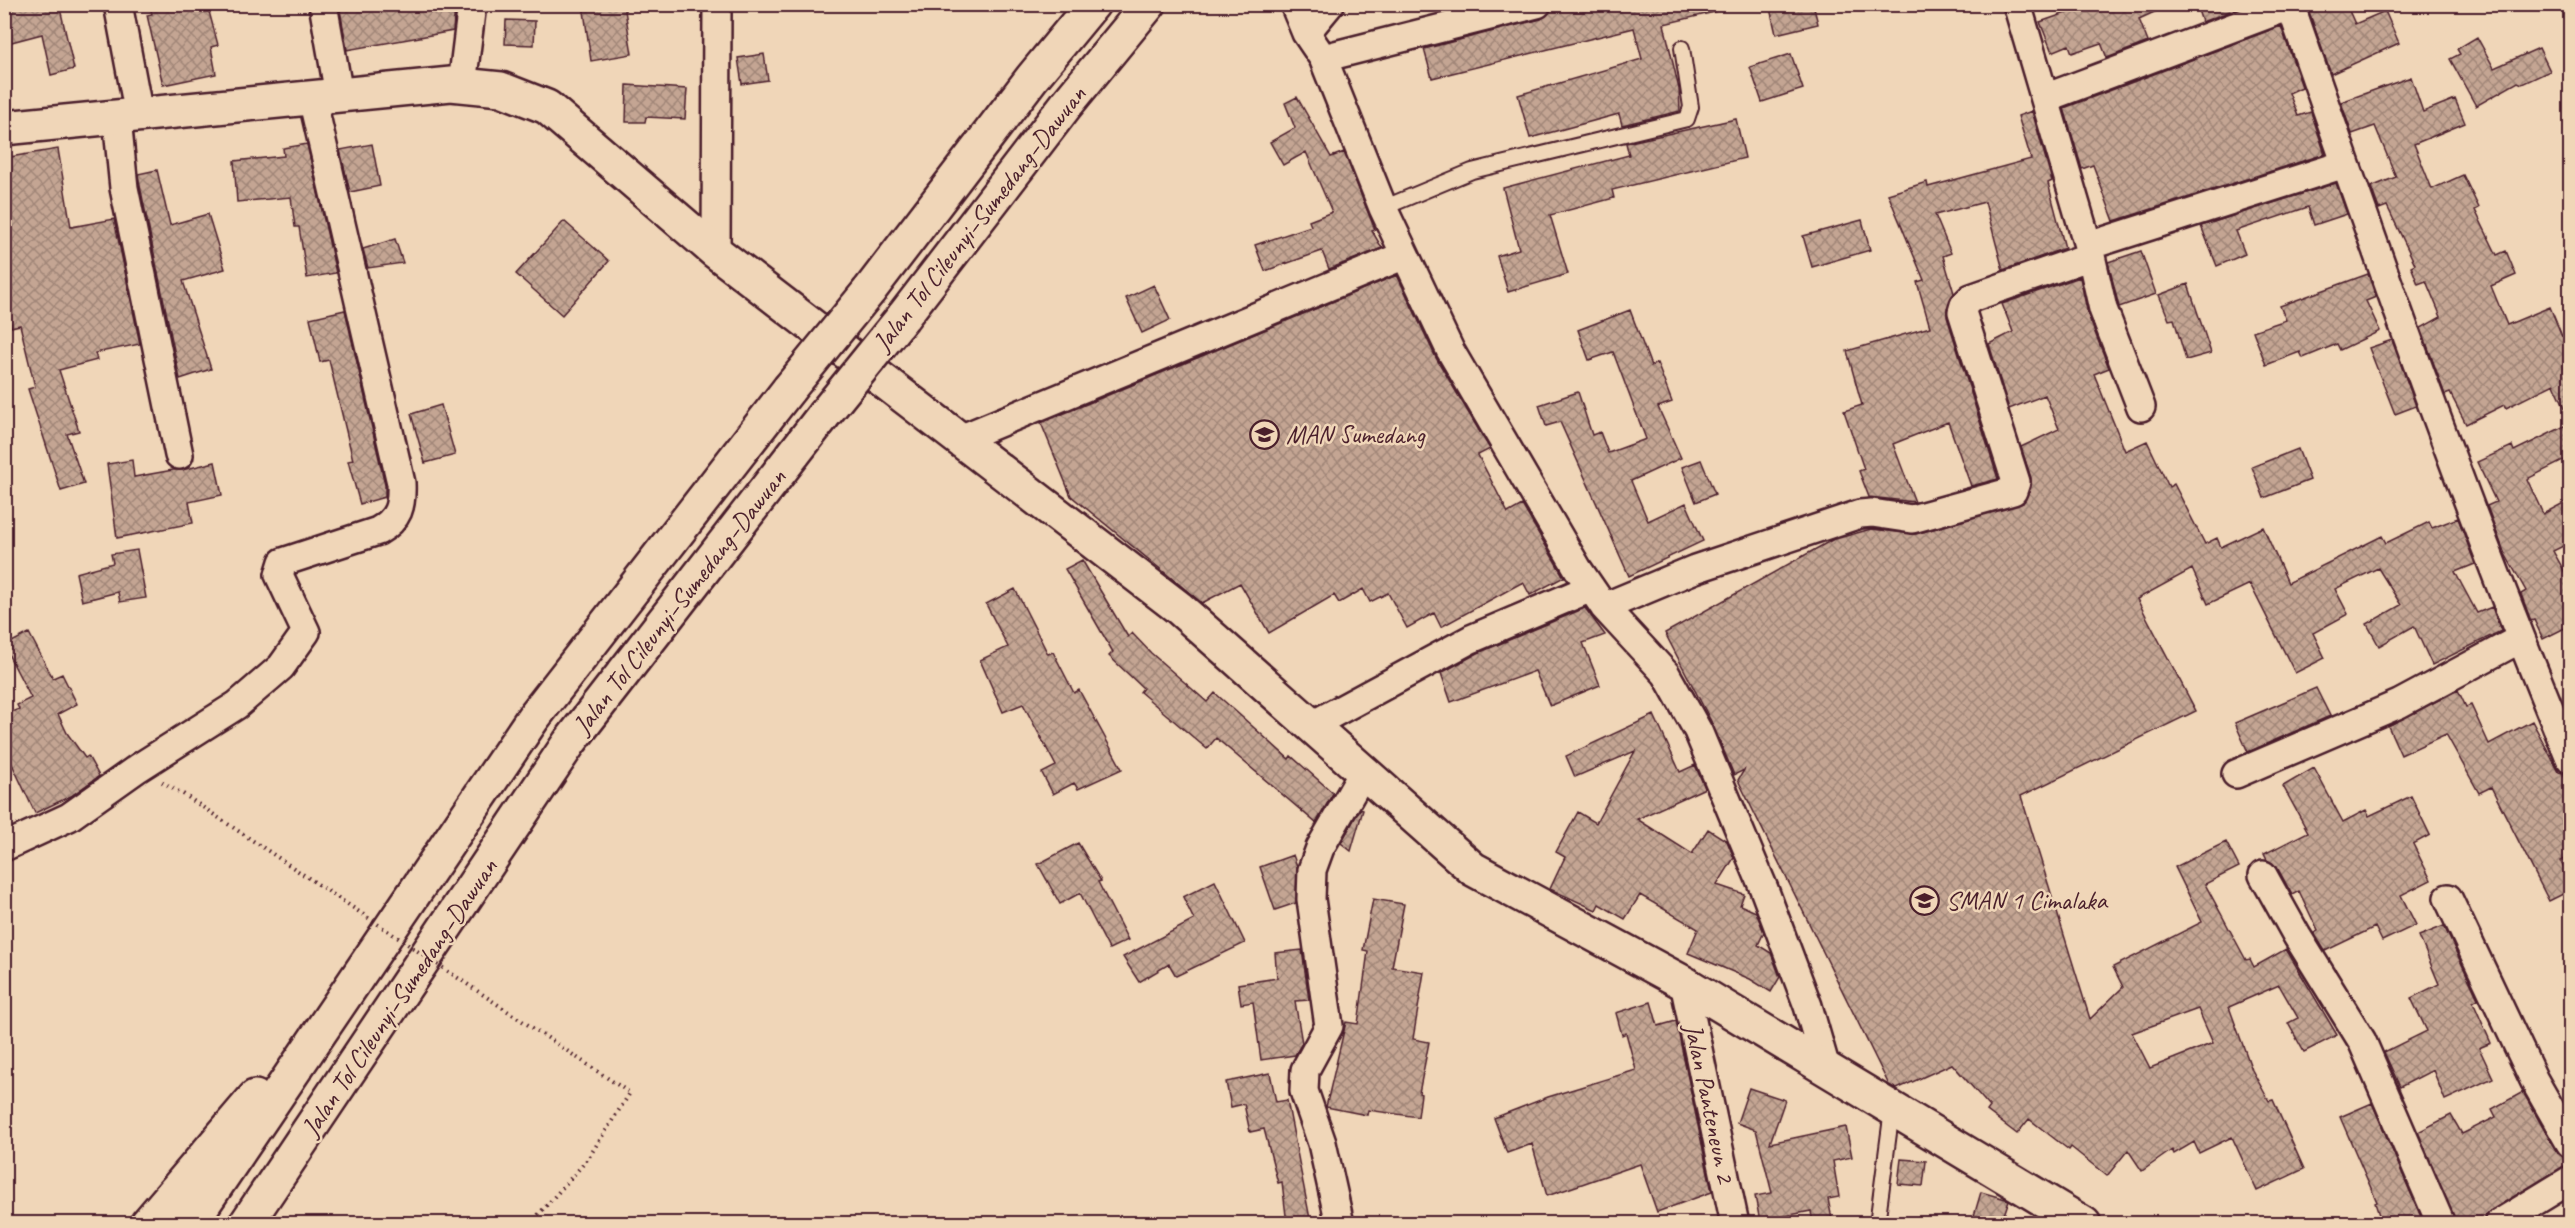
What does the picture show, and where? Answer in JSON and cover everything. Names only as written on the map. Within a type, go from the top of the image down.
[{"type":"main road","name":"Jalan Tol Cileunyi–Sumedang–Dawuan","points":[[190,1224],[370,962],[533,718],[789,389],[869,291],[1032,78],[1093,4]]},
{"type":"main road","name":"Jalan Tol Cileunyi–Sumedang–Dawuan","points":[[246,1224],[569,743],[1066,105],[1149,4]]},
{"type":"main road","points":[[4,128],[462,85],[501,89],[548,107],[716,252],[1179,608],[1473,869],[1684,983],[2084,1224]]},
{"type":"main road","points":[[147,1224],[370,962]]},
{"type":"street","points":[[118,4],[128,117],[124,188],[178,455]]},
{"type":"street","points":[[4,847],[69,817],[138,768],[251,695],[280,667],[306,632],[279,575],[279,568],[283,562],[378,531],[390,524],[400,512],[401,483],[325,97],[323,4]]},
{"type":"street","points":[[462,85],[472,4]]},
{"type":"street","points":[[716,252],[717,4]]},
{"type":"street","points":[[1294,4],[1306,33],[1323,58],[1383,208],[1450,350],[1598,598],[1666,674],[1698,731],[1764,889],[1808,1006],[1826,1068]]},
{"type":"street","points":[[1306,33],[1330,4]]},
{"type":"street","points":[[1323,58],[1537,4]]},
{"type":"street","points":[[2017,4],[2090,251],[2103,309],[2141,407]]},
{"type":"street","points":[[2045,98],[2290,5],[2345,164],[2520,639],[2571,759]]},
{"type":"street","points":[[1312,725],[1471,639],[1695,569],[1860,514],[1872,513],[1912,519],[2013,491],[2016,482],[1962,312],[1964,305],[1971,298],[2090,251],[2345,164]]},
{"type":"street","points":[[960,439],[1405,255]]},
{"type":"street","points":[[2236,774],[2399,704],[2520,639]]},
{"type":"street","points":[[1340,1224],[1322,1143],[1305,1091],[1305,1070],[1329,1026],[1311,899],[1312,870],[1320,848],[1364,771]]},
{"type":"street","points":[[2263,875],[2296,936],[2362,1041],[2441,1224]]},
{"type":"street","points":[[2448,898],[2534,1080],[2571,1143]]},
{"type":"street","name":"Jalan Panteneun 2","points":[[1684,983],[1736,1224]]},
{"type":"street","points":[[2498,1224],[2571,1180]]},
{"type":"lane","points":[[1383,208],[1472,171],[1687,119],[1691,106],[1682,48]]},
{"type":"lane","points":[[1877,1224],[1892,1110]]},
{"type":"path","points":[[183,794],[630,1093],[586,1160],[530,1224]]},
{"type":"building","points":[[4,4],[59,4],[74,69],[51,75],[42,34],[4,44]]},
{"type":"building","points":[[149,4],[207,4],[218,45],[211,47],[216,74],[163,85],[147,15],[152,14]]},
{"type":"building","points":[[376,4],[455,4],[453,31],[347,50],[340,10]]},
{"type":"building","points":[[583,4],[624,4],[632,54],[591,61]]},
{"type":"building","points":[[1573,4],[1714,4],[1715,12],[1664,24],[1679,89],[1680,111],[1622,125],[1619,114],[1530,138],[1518,95],[1642,59],[1634,28],[1432,78],[1424,49],[1541,19],[1551,10]]},
{"type":"building","points":[[1769,4],[1813,4],[1818,24],[1776,34]]},
{"type":"building","points":[[2092,4],[2172,4],[2139,19],[2148,42],[2107,58],[2101,43],[2072,53],[2069,45],[2052,52],[2040,22]]},
{"type":"building","points":[[2196,4],[2249,4],[2202,22]]},
{"type":"building","points":[[2317,4],[2346,4],[2355,24],[2385,11],[2399,43],[2331,74],[2308,9]]},
{"type":"building","points":[[506,20],[535,21],[534,45],[505,44]]},
{"type":"building","points":[[2281,26],[2302,87],[2289,93],[2298,116],[2311,112],[2325,154],[2114,221],[2093,165],[2082,169],[2064,108]]},
{"type":"building","points":[[2477,37],[2494,68],[2539,48],[2550,71],[2522,84],[2518,82],[2476,106],[2450,59],[2460,54],[2457,49]]},
{"type":"building","points":[[764,54],[768,80],[742,84],[738,58]]},
{"type":"building","points":[[1791,54],[1803,89],[1762,102],[1750,67]]},
{"type":"building","points":[[2411,77],[2423,112],[2455,99],[2465,123],[2414,144],[2432,189],[2463,175],[2479,208],[2475,210],[2497,255],[2506,251],[2516,275],[2491,286],[2507,325],[2550,307],[2562,336],[2571,332],[2571,421],[2554,384],[2506,408],[2504,405],[2466,424],[2450,393],[2445,395],[2421,328],[2441,317],[2426,281],[2418,284],[2411,266],[2415,264],[2387,206],[2379,209],[2371,187],[2396,177],[2375,126],[2352,134],[2341,102]]},
{"type":"building","points":[[627,85],[687,89],[685,119],[646,117],[645,122],[626,122]]},
{"type":"building","points":[[1297,97],[1331,157],[1344,152],[1375,230],[1372,231],[1382,248],[1329,269],[1322,251],[1265,271],[1255,245],[1311,226],[1309,221],[1332,212],[1306,152],[1283,165],[1270,142],[1295,128],[1285,103]]},
{"type":"building","points":[[2032,111],[2052,181],[2048,183],[2065,248],[2003,270],[1985,202],[1935,215],[1951,253],[1943,256],[1954,293],[1947,308],[1947,317],[1998,479],[1971,486],[1948,422],[1893,444],[1915,502],[1869,497],[1859,471],[1864,469],[1844,411],[1862,405],[1847,351],[1930,327],[1917,282],[1924,280],[1888,194],[1927,182],[1928,187],[2031,159],[2018,116]]},
{"type":"building","points":[[1736,119],[1745,158],[1612,190],[1614,198],[1550,215],[1568,274],[1508,292],[1497,256],[1519,249],[1503,188],[1629,155],[1626,143]]},
{"type":"building","points":[[307,144],[336,273],[307,278],[299,227],[295,227],[291,197],[237,202],[234,161],[284,156],[283,148]]},
{"type":"building","points":[[372,144],[380,186],[350,192],[340,150]]},
{"type":"building","points":[[58,149],[71,227],[114,219],[140,344],[95,353],[97,360],[59,370],[79,431],[67,434],[84,484],[61,491],[28,389],[35,387],[20,325],[11,327],[4,291],[4,158]]},
{"type":"building","points":[[157,170],[170,225],[208,214],[225,269],[183,281],[211,369],[180,379],[138,174]]},
{"type":"building","points":[[2336,183],[2347,214],[2314,225],[2308,207],[2236,231],[2245,254],[2217,266],[2201,226]]},
{"type":"building","points":[[1862,220],[1870,250],[1812,267],[1803,236]]},
{"type":"building","points":[[564,221],[609,261],[562,315],[516,274]]},
{"type":"building","points":[[395,239],[403,263],[368,268],[363,249]]},
{"type":"building","points":[[2141,251],[2156,294],[2119,307],[2108,262]]},
{"type":"building","points":[[2368,274],[2376,297],[2366,301],[2380,331],[2340,350],[2337,344],[2303,358],[2300,352],[2266,365],[2253,331],[2286,320],[2280,306]]},
{"type":"building","name":"MAN Sumedang","points":[[1397,275],[1436,358],[1490,449],[1478,455],[1508,513],[1522,505],[1564,577],[1530,595],[1523,582],[1441,627],[1434,613],[1407,628],[1388,593],[1370,602],[1363,589],[1339,603],[1334,595],[1269,633],[1240,583],[1202,603],[1071,496],[1041,423]]},
{"type":"building","points":[[2080,277],[2088,315],[2109,368],[2094,374],[2125,451],[2147,441],[2169,487],[2174,484],[2205,544],[2217,538],[2221,547],[2263,527],[2288,583],[2382,536],[2386,543],[2429,522],[2432,528],[2458,518],[2475,564],[2455,572],[2477,613],[2492,607],[2501,631],[2432,665],[2414,626],[2379,646],[2367,624],[2401,605],[2378,568],[2335,589],[2348,614],[2313,633],[2325,658],[2295,673],[2250,584],[2208,604],[2192,569],[2137,599],[2196,711],[2021,796],[2090,1019],[2123,987],[2113,967],[2202,922],[2175,867],[2226,842],[2239,867],[2205,884],[2246,960],[2250,959],[2254,967],[2286,949],[2337,1035],[2304,1052],[2288,1023],[2298,1018],[2279,985],[2229,1007],[2252,1070],[2269,1101],[2273,1100],[2304,1169],[2257,1191],[2232,1137],[2199,1153],[2194,1142],[2174,1154],[2172,1150],[2142,1171],[2128,1150],[2107,1176],[2071,1147],[2069,1150],[2029,1119],[2017,1134],[1987,1111],[1990,1107],[1952,1064],[1897,1089],[1889,1085],[1738,780],[1744,770],[1734,775],[1713,725],[1665,633],[1832,540],[1871,529],[1916,534],[2023,503],[2031,487],[2031,478],[2021,447],[2059,429],[2045,395],[2009,409],[1989,344],[2013,332],[2002,304]],"holes":[[[2198,1009],[2213,1043],[2150,1068],[2132,1033]]]},
{"type":"building","points":[[2188,284],[2211,353],[2186,360],[2174,319],[2169,320],[2159,295]]},
{"type":"building","points":[[1154,285],[1170,320],[1142,333],[1126,298]]},
{"type":"building","points":[[345,310],[385,485],[385,497],[360,504],[348,461],[353,460],[329,360],[320,362],[310,318]]},
{"type":"building","points":[[1630,310],[1651,366],[1657,363],[1672,402],[1658,407],[1681,458],[1631,481],[1648,521],[1686,503],[1703,541],[1629,576],[1560,422],[1546,426],[1539,405],[1578,392],[1592,435],[1600,432],[1608,453],[1646,439],[1613,352],[1589,360],[1578,330]]},
{"type":"building","points":[[2392,340],[2416,406],[2395,414],[2369,348]]},
{"type":"building","points":[[441,405],[455,455],[425,463],[411,414]]},
{"type":"building","points":[[2571,423],[2571,457],[2527,479],[2543,514],[2571,499],[2571,542],[2553,551],[2571,583],[2571,625],[2543,639],[2534,620],[2531,621],[2521,594],[2526,591],[2504,552],[2487,506],[2496,502],[2477,462],[2512,446],[2514,451]]},
{"type":"building","points":[[2298,449],[2310,480],[2264,498],[2252,467]]},
{"type":"building","points":[[132,460],[134,477],[182,470],[215,462],[222,495],[189,502],[193,523],[117,538],[107,464]]},
{"type":"building","points":[[1701,460],[1715,494],[1696,502],[1682,467]]},
{"type":"building","points":[[137,550],[146,598],[120,602],[118,592],[82,601],[76,573],[113,563],[111,554]]},
{"type":"building","points":[[1082,560],[1128,637],[1132,633],[1151,653],[1207,702],[1215,693],[1289,759],[1291,756],[1333,793],[1316,823],[1216,738],[1207,749],[1140,692],[1143,688],[1109,656],[1113,652],[1065,569]]},
{"type":"building","points":[[1015,589],[1048,654],[1053,652],[1074,693],[1079,690],[1122,769],[1078,789],[1074,783],[1053,794],[1042,773],[1056,766],[1023,704],[1003,712],[980,660],[1008,647],[986,604]]},
{"type":"building","points":[[1585,608],[1605,635],[1583,643],[1600,685],[1550,706],[1535,671],[1451,702],[1441,673],[1478,653]]},
{"type":"building","points":[[29,633],[53,678],[62,674],[77,704],[58,714],[67,733],[85,758],[88,756],[99,776],[71,796],[35,813],[4,747],[4,715],[19,709],[17,705],[31,698],[4,646]]},
{"type":"building","points":[[2316,688],[2330,716],[2248,752],[2235,723]]},
{"type":"building","points":[[2458,690],[2466,707],[2471,705],[2489,744],[2532,721],[2559,772],[2563,773],[2571,789],[2571,856],[2561,861],[2571,882],[2571,890],[2549,901],[2491,787],[2479,793],[2446,734],[2401,755],[2388,726]]},
{"type":"building","points":[[1654,715],[1680,772],[1695,765],[1705,788],[1637,819],[1692,854],[1708,829],[1727,841],[1734,858],[1717,885],[1744,894],[1740,905],[1756,912],[1764,932],[1758,945],[1771,953],[1780,977],[1771,992],[1750,979],[1688,953],[1698,929],[1640,895],[1625,919],[1599,904],[1596,910],[1550,889],[1565,857],[1556,852],[1578,812],[1596,823],[1635,751],[1575,777],[1566,756]]},
{"type":"building","points":[[2314,768],[2343,822],[2366,810],[2369,816],[2411,796],[2430,835],[2413,844],[2431,880],[2401,895],[2416,925],[2382,941],[2375,927],[2325,951],[2314,933],[2318,931],[2299,891],[2292,895],[2277,867],[2267,860],[2264,854],[2308,832],[2283,786]]},
{"type":"building","points":[[1360,809],[1363,810],[1351,851],[1341,843]]},
{"type":"building","points":[[1078,843],[1101,881],[1098,882],[1128,940],[1109,949],[1080,893],[1060,904],[1038,864]]},
{"type":"building","points":[[1293,855],[1297,866],[1296,903],[1275,910],[1260,867]]},
{"type":"building","points":[[1215,881],[1245,943],[1176,976],[1169,964],[1139,982],[1123,957],[1194,920],[1183,897]]},
{"type":"building","points":[[1373,899],[1404,904],[1392,967],[1424,972],[1413,1039],[1429,1042],[1419,1093],[1421,1094],[1418,1117],[1368,1110],[1367,1115],[1326,1107],[1346,1022],[1358,1024],[1368,951],[1363,950]]},
{"type":"building","points":[[2444,926],[2478,999],[2473,1002],[2491,1043],[2479,1048],[2493,1078],[2445,1100],[2433,1070],[2400,1087],[2384,1052],[2427,1031],[2411,998],[2439,984],[2419,936]]},
{"type":"building","points":[[1302,950],[1309,1000],[1295,1001],[1302,1043],[1295,1055],[1261,1060],[1253,1002],[1241,1004],[1238,984],[1277,978],[1275,953]]},
{"type":"building","points":[[1651,1002],[1658,1026],[1676,1021],[1712,1192],[1657,1212],[1640,1164],[1547,1196],[1532,1144],[1507,1153],[1494,1118],[1548,1097],[1636,1070],[1626,1033],[1622,1035],[1616,1013]]},
{"type":"building","points":[[1270,1073],[1276,1102],[1287,1100],[1311,1224],[1287,1224],[1282,1182],[1278,1183],[1264,1129],[1250,1132],[1244,1104],[1231,1107],[1226,1082]]},
{"type":"building","points":[[1749,1088],[1785,1100],[1770,1143],[1846,1127],[1852,1157],[1833,1161],[1839,1197],[1828,1199],[1833,1224],[1813,1224],[1811,1211],[1760,1221],[1755,1196],[1772,1193],[1756,1130],[1737,1123]]},
{"type":"building","points":[[2523,1092],[2556,1151],[2563,1157],[2571,1159],[2571,1163],[2490,1211],[2482,1224],[2456,1224],[2418,1132],[2451,1115],[2462,1134],[2496,1117],[2492,1109]]},
{"type":"building","points":[[2372,1103],[2424,1224],[2382,1224],[2375,1203],[2377,1202],[2340,1117]]},
{"type":"building","points":[[1901,1159],[1926,1161],[1923,1186],[1898,1184]]},
{"type":"building","points":[[1981,1192],[2009,1200],[2001,1224],[1974,1216]]},
{"type":"place","name":"MAN Sumedang","points":[[1265,434]]},
{"type":"place","name":"SMAN 1 Cimalaka","points":[[1925,900]]}]
